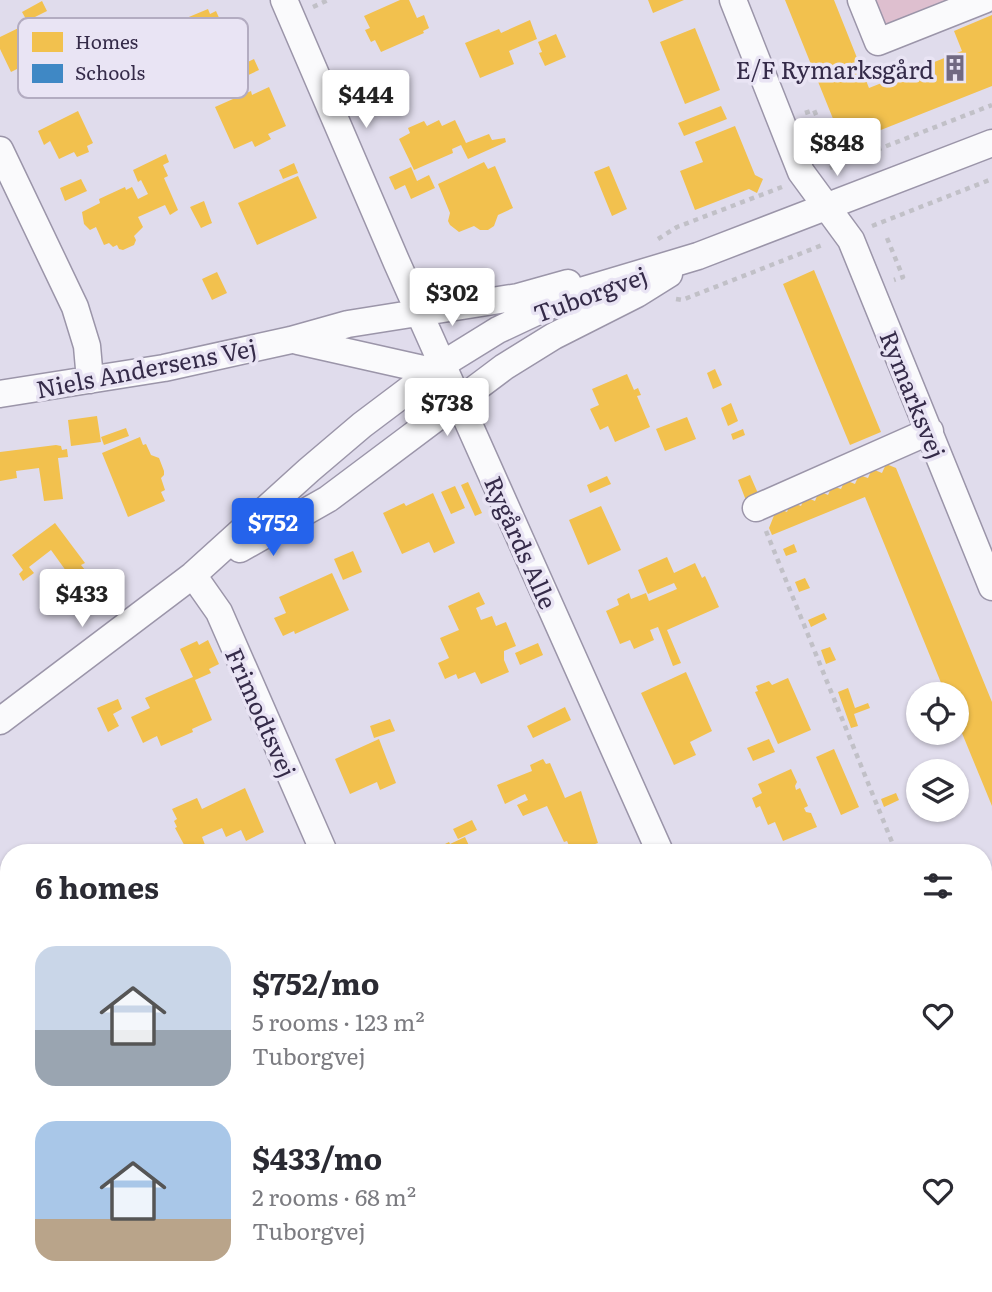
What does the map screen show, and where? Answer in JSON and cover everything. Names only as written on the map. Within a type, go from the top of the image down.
[{"type":"street","name":"Rygårds Alle","points":[[284,0],[419,312],[441,370],[458,399],[656,844]]},
{"type":"street","name":"Rymarksvej","points":[[733,0],[801,172],[847,235],[992,587]]},
{"type":"street","points":[[861,0],[878,42],[984,0]]},
{"type":"street","name":"Tuborgvej","points":[[0,721],[193,576],[309,470],[498,330],[581,291],[698,256],[992,143]]},
{"type":"street","points":[[0,150],[75,307],[86,346],[90,380]]},
{"type":"street","name":"Niels Andersens Vej","points":[[0,394],[164,369],[348,324],[518,297],[579,280],[698,256]]},
{"type":"street","name":"Tuborgvej","points":[[193,576],[328,499],[498,371],[563,331],[637,294],[698,256]]},
{"type":"street","name":"Niels Andersens Vej","points":[[291,340],[465,377],[483,376],[498,371]]},
{"type":"street","points":[[756,508],[930,431]]},
{"type":"street","name":"Frimodtsvej","points":[[193,576],[219,612],[320,844]]},
{"type":"path","points":[[817,118],[832,153]]},
{"type":"path","name":"Tuborgvej","points":[[637,294],[682,300],[992,179]]},
{"type":"path","points":[[887,238],[900,269]]},
{"type":"path","points":[[756,508],[893,844]]},
{"type":"shaded area","points":[[876,0],[956,0],[887,27]]},
{"type":"building: Homes","points":[[400,0],[409,0],[417,18],[424,15],[429,28],[423,31],[424,33],[381,52],[375,40],[371,42],[365,30],[370,28],[364,16]]},
{"type":"building: Homes","points":[[648,0],[684,0],[653,13]]},
{"type":"building: Homes","name":"E/F Rymarksgård","points":[[785,0],[834,0],[869,88],[962,51],[954,31],[992,15],[992,86],[853,141],[840,136]]},
{"type":"building: Homes","points":[[42,1],[47,11],[33,18],[25,18],[22,12]]},
{"type":"building: Homes","points":[[208,9],[210,14],[216,11],[219,18],[186,18]]},
{"type":"building: Homes","points":[[530,20],[537,39],[509,51],[514,64],[480,78],[465,43],[499,29],[501,33]]},
{"type":"building: Homes","points":[[18,28],[18,68],[11,72],[0,49],[0,37]]},
{"type":"building: Homes","points":[[695,28],[720,90],[685,104],[660,42]]},
{"type":"building: Homes","points":[[556,34],[566,57],[545,66],[539,53],[542,52],[538,42]]},
{"type":"building: Homes","points":[[254,59],[259,70],[248,75],[248,62]]},
{"type":"building: Homes","points":[[269,87],[286,126],[268,134],[271,139],[255,147],[252,141],[234,149],[215,107],[235,98],[248,98],[248,92],[251,91],[252,95]]},
{"type":"building: Homes","points":[[721,106],[727,119],[684,136],[678,123]]},
{"type":"building: Homes","points":[[78,111],[93,143],[87,146],[89,152],[77,157],[74,152],[59,159],[50,141],[44,145],[38,131]]},
{"type":"building: Homes","points":[[439,120],[442,126],[455,120],[466,143],[489,134],[492,140],[505,138],[506,142],[468,159],[461,145],[452,149],[453,153],[414,170],[399,139],[410,133],[408,128],[424,121],[427,126]]},
{"type":"building: Homes","points":[[735,126],[755,175],[763,179],[757,193],[749,189],[695,210],[680,171],[703,162],[695,142]]},
{"type":"building: Homes","points":[[166,154],[169,162],[163,165],[168,176],[164,178],[178,210],[170,215],[165,205],[138,217],[143,227],[134,236],[134,245],[123,250],[117,245],[104,245],[96,227],[90,230],[84,224],[82,212],[100,203],[99,199],[125,187],[126,190],[132,187],[138,199],[148,194],[141,180],[138,182],[133,170]]},
{"type":"building: Homes","points":[[484,162],[488,169],[495,166],[513,208],[498,215],[494,226],[488,230],[480,230],[474,226],[459,232],[448,221],[450,213],[438,184]]},
{"type":"building: Homes","points":[[294,163],[298,173],[283,179],[279,170]]},
{"type":"building: Homes","points":[[609,166],[627,209],[612,216],[594,172]]},
{"type":"building: Homes","points":[[411,167],[417,181],[429,175],[435,188],[411,199],[405,185],[395,190],[389,177]]},
{"type":"building: Homes","points":[[298,176],[317,218],[257,245],[238,203]]},
{"type":"building: Homes","points":[[81,179],[87,191],[65,201],[60,188]]},
{"type":"building: Homes","points":[[204,201],[212,223],[201,228],[190,207]]},
{"type":"building: Homes","points":[[814,270],[881,432],[850,445],[783,284]]},
{"type":"building: Homes","points":[[217,272],[227,293],[212,300],[202,279]]},
{"type":"building: Homes","points":[[715,369],[722,385],[713,389],[707,373]]},
{"type":"building: Homes","points":[[627,374],[634,390],[638,388],[641,395],[637,396],[650,427],[615,442],[608,426],[600,430],[590,409],[599,405],[592,389]]},
{"type":"building: Homes","points":[[731,403],[738,421],[728,426],[721,408]]},
{"type":"building: Homes","points":[[97,416],[101,442],[71,446],[68,420]]},
{"type":"building: Homes","points":[[687,417],[696,439],[665,451],[656,429]]},
{"type":"building: Homes","points":[[126,428],[129,436],[104,445],[101,437]]},
{"type":"building: Homes","points":[[743,429],[745,435],[733,440],[731,434]]},
{"type":"building: Homes","points":[[140,437],[151,455],[159,458],[164,471],[161,478],[165,490],[161,492],[165,501],[128,517],[102,453]]},
{"type":"building: Homes","points":[[61,446],[62,450],[67,449],[68,457],[58,458],[63,499],[44,501],[39,468],[16,471],[17,478],[0,481],[0,452]]},
{"type":"building: Homes","points":[[886,464],[896,468],[992,702],[992,806],[967,745],[969,745],[969,682],[941,682],[865,497],[772,535],[769,528],[777,508],[787,512],[791,502],[801,506],[805,497],[815,501],[819,491],[828,495],[832,486],[841,489],[845,480],[855,484],[859,475],[868,478],[872,469],[882,473]]},
{"type":"building: Homes","points":[[750,475],[760,498],[747,503],[738,480]]},
{"type":"building: Homes","points":[[607,476],[611,484],[590,493],[587,485]]},
{"type":"building: Homes","points":[[468,482],[482,513],[475,516],[461,485]]},
{"type":"building: Homes","points":[[455,486],[465,508],[451,514],[441,492]]},
{"type":"building: Homes","points":[[433,493],[455,543],[434,553],[429,542],[402,554],[383,513]]},
{"type":"building: Homes","points":[[601,506],[621,550],[588,565],[569,520]]},
{"type":"building: Homes","points":[[55,523],[85,563],[81,565],[90,576],[71,590],[62,579],[69,575],[51,550],[29,567],[34,573],[23,581],[19,574],[23,570],[12,555]]},
{"type":"building: Homes","points":[[794,544],[797,552],[786,556],[783,549]]},
{"type":"building: Homes","points":[[353,551],[362,572],[343,580],[334,559]]},
{"type":"building: Homes","points":[[667,557],[674,573],[695,563],[702,578],[705,576],[719,607],[667,630],[681,663],[673,666],[658,627],[650,630],[654,640],[634,649],[630,640],[620,644],[606,611],[619,605],[617,599],[629,593],[631,599],[646,593],[649,601],[677,589],[674,583],[648,594],[638,570]]},
{"type":"building: Homes","points":[[332,573],[349,610],[295,634],[294,631],[283,636],[274,618],[286,613],[279,597]]},
{"type":"building: Homes","points":[[805,578],[810,588],[799,592],[795,582]]},
{"type":"building: Homes","points":[[479,592],[485,604],[476,608],[481,620],[492,616],[496,626],[506,622],[516,646],[504,651],[509,672],[481,684],[475,672],[458,679],[456,674],[445,679],[438,663],[449,658],[440,638],[459,630],[448,606]]},
{"type":"building: Homes","points":[[824,613],[827,619],[811,627],[808,620]]},
{"type":"building: Homes","points":[[208,640],[219,664],[209,669],[211,673],[195,680],[212,720],[161,746],[157,736],[143,743],[131,717],[150,708],[145,698],[193,677],[180,649],[197,641],[199,645]]},
{"type":"building: Homes","points":[[538,643],[543,655],[520,665],[515,653]]},
{"type":"building: Homes","points":[[830,647],[836,660],[826,664],[821,650]]},
{"type":"building: Homes","points":[[686,672],[712,731],[690,742],[696,755],[674,765],[641,693]]},
{"type":"building: Homes","points":[[788,678],[811,730],[778,744],[755,692],[758,691],[756,686],[769,681],[772,685]]},
{"type":"building: Homes","points":[[848,688],[855,708],[868,703],[870,708],[854,714],[858,726],[851,728],[838,692]]},
{"type":"building: Homes","points":[[118,699],[122,709],[113,714],[119,726],[108,732],[97,708]]},
{"type":"building: Homes","points":[[565,707],[571,720],[533,738],[527,726]]},
{"type":"building: Homes","points":[[390,719],[395,731],[374,738],[370,726]]},
{"type":"building: Homes","points":[[379,739],[396,783],[380,790],[377,782],[350,794],[335,759]]},
{"type":"building: Homes","points":[[769,739],[775,752],[753,761],[747,748]]},
{"type":"building: Homes","points":[[834,749],[859,807],[841,815],[816,757]]},
{"type":"building: Homes","points":[[543,759],[546,764],[550,763],[565,798],[581,791],[598,843],[564,842],[547,806],[523,816],[517,805],[528,800],[525,794],[505,804],[497,785],[532,771],[530,765]]},
{"type":"building: Homes","points":[[791,769],[797,782],[796,790],[800,788],[808,806],[804,808],[811,813],[817,827],[783,841],[775,822],[768,825],[760,806],[756,808],[752,798],[762,793],[758,784]]},
{"type":"building: Homes","points":[[245,788],[264,832],[246,841],[241,830],[226,837],[222,828],[202,837],[205,844],[184,844],[175,828],[177,827],[174,821],[177,819],[172,809],[197,798],[202,809]]},
{"type":"building: Homes","points":[[896,793],[899,800],[884,807],[881,799]]},
{"type":"building: Homes","points":[[472,820],[477,830],[458,839],[453,829]]},
{"type":"building: Homes","points":[[465,837],[468,844],[450,844]]},
{"type":"place","name":"E/F Rymarksgård","points":[[955,68]]}]
